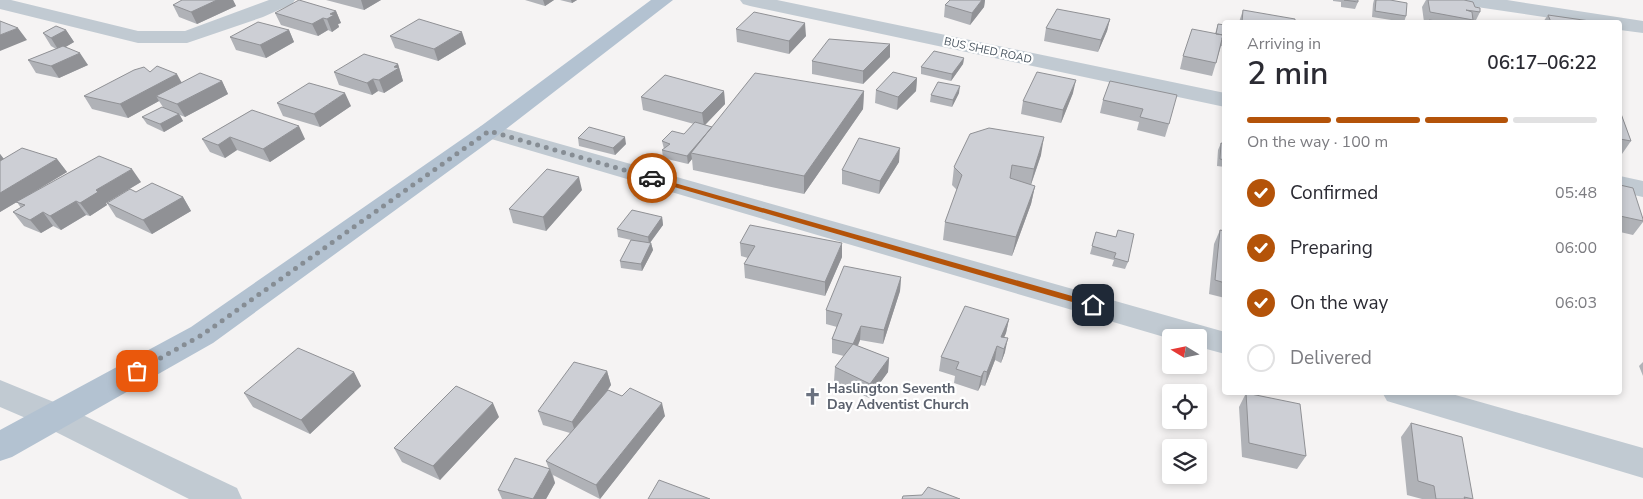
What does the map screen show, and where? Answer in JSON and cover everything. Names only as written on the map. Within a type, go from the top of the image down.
[{"type":"main road","points":[[0,447],[202,335],[489,131],[663,0]]},
{"type":"street","points":[[2,5],[138,37],[187,37],[256,13],[285,0]]},
{"type":"street","name":"BUS SHED ROAD","points":[[750,0],[1222,99]]},
{"type":"street","points":[[1470,0],[1599,20]]},
{"type":"street","points":[[1622,24],[1643,27]]},
{"type":"street","points":[[489,131],[1222,342]]},
{"type":"street","points":[[1622,184],[1643,189]]},
{"type":"street","points":[[0,393],[54,416],[224,499]]},
{"type":"street","points":[[1408,395],[1643,463]]},
{"type":"building","points":[[182,0],[217,0],[191,12],[173,5]]},
{"type":"building","points":[[299,0],[336,11],[330,14],[334,15],[327,19],[323,18],[312,24],[275,13]]},
{"type":"building","points":[[950,0],[982,0],[972,13],[945,5]]},
{"type":"building","points":[[1376,0],[1407,3],[1406,16],[1375,11]]},
{"type":"building","points":[[1428,0],[1464,0],[1473,2],[1475,7],[1480,8],[1480,12],[1466,10],[1472,12],[1473,20],[1430,12]]},
{"type":"building","points":[[1057,9],[1110,19],[1101,40],[1046,28]]},
{"type":"building","points":[[1243,10],[1295,19],[1295,20],[1242,20]]},
{"type":"building","points":[[754,12],[805,23],[789,41],[736,29]]},
{"type":"building","points":[[1548,15],[1583,20],[1550,20]]},
{"type":"building","points":[[419,19],[462,32],[434,49],[390,36]]},
{"type":"building","points":[[0,21],[18,28],[0,35]]},
{"type":"building","points":[[258,22],[289,30],[260,45],[230,37]]},
{"type":"building","points":[[1218,24],[1222,25],[1222,35],[1216,34]]},
{"type":"building","points":[[56,26],[66,30],[51,38],[43,33]]},
{"type":"building","points":[[1192,29],[1222,35],[1216,63],[1183,56]]},
{"type":"building","points":[[829,39],[890,44],[863,71],[812,61]]},
{"type":"building","points":[[63,46],[80,53],[51,66],[28,60]]},
{"type":"building","points":[[934,51],[964,58],[952,74],[921,67]]},
{"type":"building","points":[[364,54],[398,64],[394,67],[399,68],[379,80],[373,79],[367,83],[334,72]]},
{"type":"building","points":[[157,66],[177,74],[120,104],[84,96],[134,70],[144,67],[150,72]]},
{"type":"building","points":[[893,72],[917,78],[898,97],[876,90]]},
{"type":"building","points":[[1037,72],[1076,80],[1063,110],[1023,101]]},
{"type":"building","points":[[200,73],[222,81],[177,104],[156,96]]},
{"type":"building","points":[[755,73],[864,91],[804,176],[691,153]]},
{"type":"building","points":[[665,75],[724,91],[702,113],[641,97]]},
{"type":"building","points":[[1110,81],[1177,95],[1169,124],[1140,117],[1143,109],[1103,100]]},
{"type":"building","points":[[938,82],[960,86],[953,100],[931,95]]},
{"type":"building","points":[[309,83],[345,93],[314,114],[277,103]]},
{"type":"building","points":[[162,107],[179,114],[160,124],[142,117]]},
{"type":"building","points":[[252,110],[299,126],[263,149],[230,137],[218,145],[202,139]]},
{"type":"building","points":[[1622,116],[1631,141],[1622,139]]},
{"type":"building","points":[[695,122],[712,127],[687,156],[662,150],[670,144],[662,141],[672,131],[684,134]]},
{"type":"building","points":[[589,127],[625,137],[613,148],[578,138]]},
{"type":"building","points":[[989,128],[1044,137],[1034,169],[1012,165],[1010,178],[1035,186],[1016,237],[945,222],[962,175],[954,167],[970,134]]},
{"type":"building","points":[[859,138],[900,148],[880,181],[842,170]]},
{"type":"building","points":[[1221,143],[1222,159],[1220,159]]},
{"type":"building","points":[[22,148],[57,159],[0,193],[0,161]]},
{"type":"building","points":[[99,156],[132,169],[96,190],[98,192],[80,203],[76,201],[50,216],[43,212],[30,220],[13,212],[25,205],[16,202]]},
{"type":"building","points":[[547,169],[579,177],[543,217],[509,209]]},
{"type":"building","points":[[152,183],[183,197],[143,220],[107,203],[130,189],[136,192]]},
{"type":"building","points":[[1622,185],[1633,188],[1643,221],[1622,216]]},
{"type":"building","points":[[632,210],[662,217],[648,237],[617,229]]},
{"type":"building","points":[[750,225],[842,243],[825,282],[744,264],[755,246],[740,243]]},
{"type":"building","points":[[1118,230],[1134,234],[1128,262],[1114,258],[1116,253],[1092,246],[1096,232],[1116,237]]},
{"type":"building","points":[[1220,230],[1222,230],[1222,282],[1215,280]]},
{"type":"building","points":[[631,240],[651,243],[641,264],[620,261]]},
{"type":"building","points":[[844,266],[901,277],[884,330],[861,326],[853,344],[832,339],[842,314],[826,310]]},
{"type":"building","points":[[965,306],[1009,319],[1001,337],[1008,338],[1004,349],[997,346],[987,372],[984,371],[981,377],[956,369],[959,362],[941,357]]},
{"type":"building","points":[[853,344],[889,358],[870,384],[835,367]]},
{"type":"building","points":[[298,348],[354,372],[301,420],[244,393]]},
{"type":"building","points":[[574,362],[607,371],[572,422],[538,411]]},
{"type":"building","points":[[456,386],[493,403],[433,466],[394,448]]},
{"type":"building","points":[[630,388],[662,403],[596,485],[546,461],[608,390],[622,396]]},
{"type":"building","points":[[1246,395],[1256,395],[1300,404],[1306,456],[1249,443]]},
{"type":"building","points":[[1411,423],[1462,437],[1473,499],[1464,497],[1465,499],[1436,499],[1434,486],[1418,481]]},
{"type":"building","points":[[515,458],[550,469],[533,499],[498,490]]},
{"type":"building","points":[[659,480],[710,499],[648,499]]},
{"type":"building","points":[[928,487],[960,499],[902,499],[903,496],[922,495]]},
{"type":"way so far","points":[[137,371],[202,335],[489,131],[652,178]]},
{"type":"place","name":"Haslington Seventh Day Adventist Church","points":[[813,396]]},
{"type":"route","points":[[652,178],[1093,305]]}]
